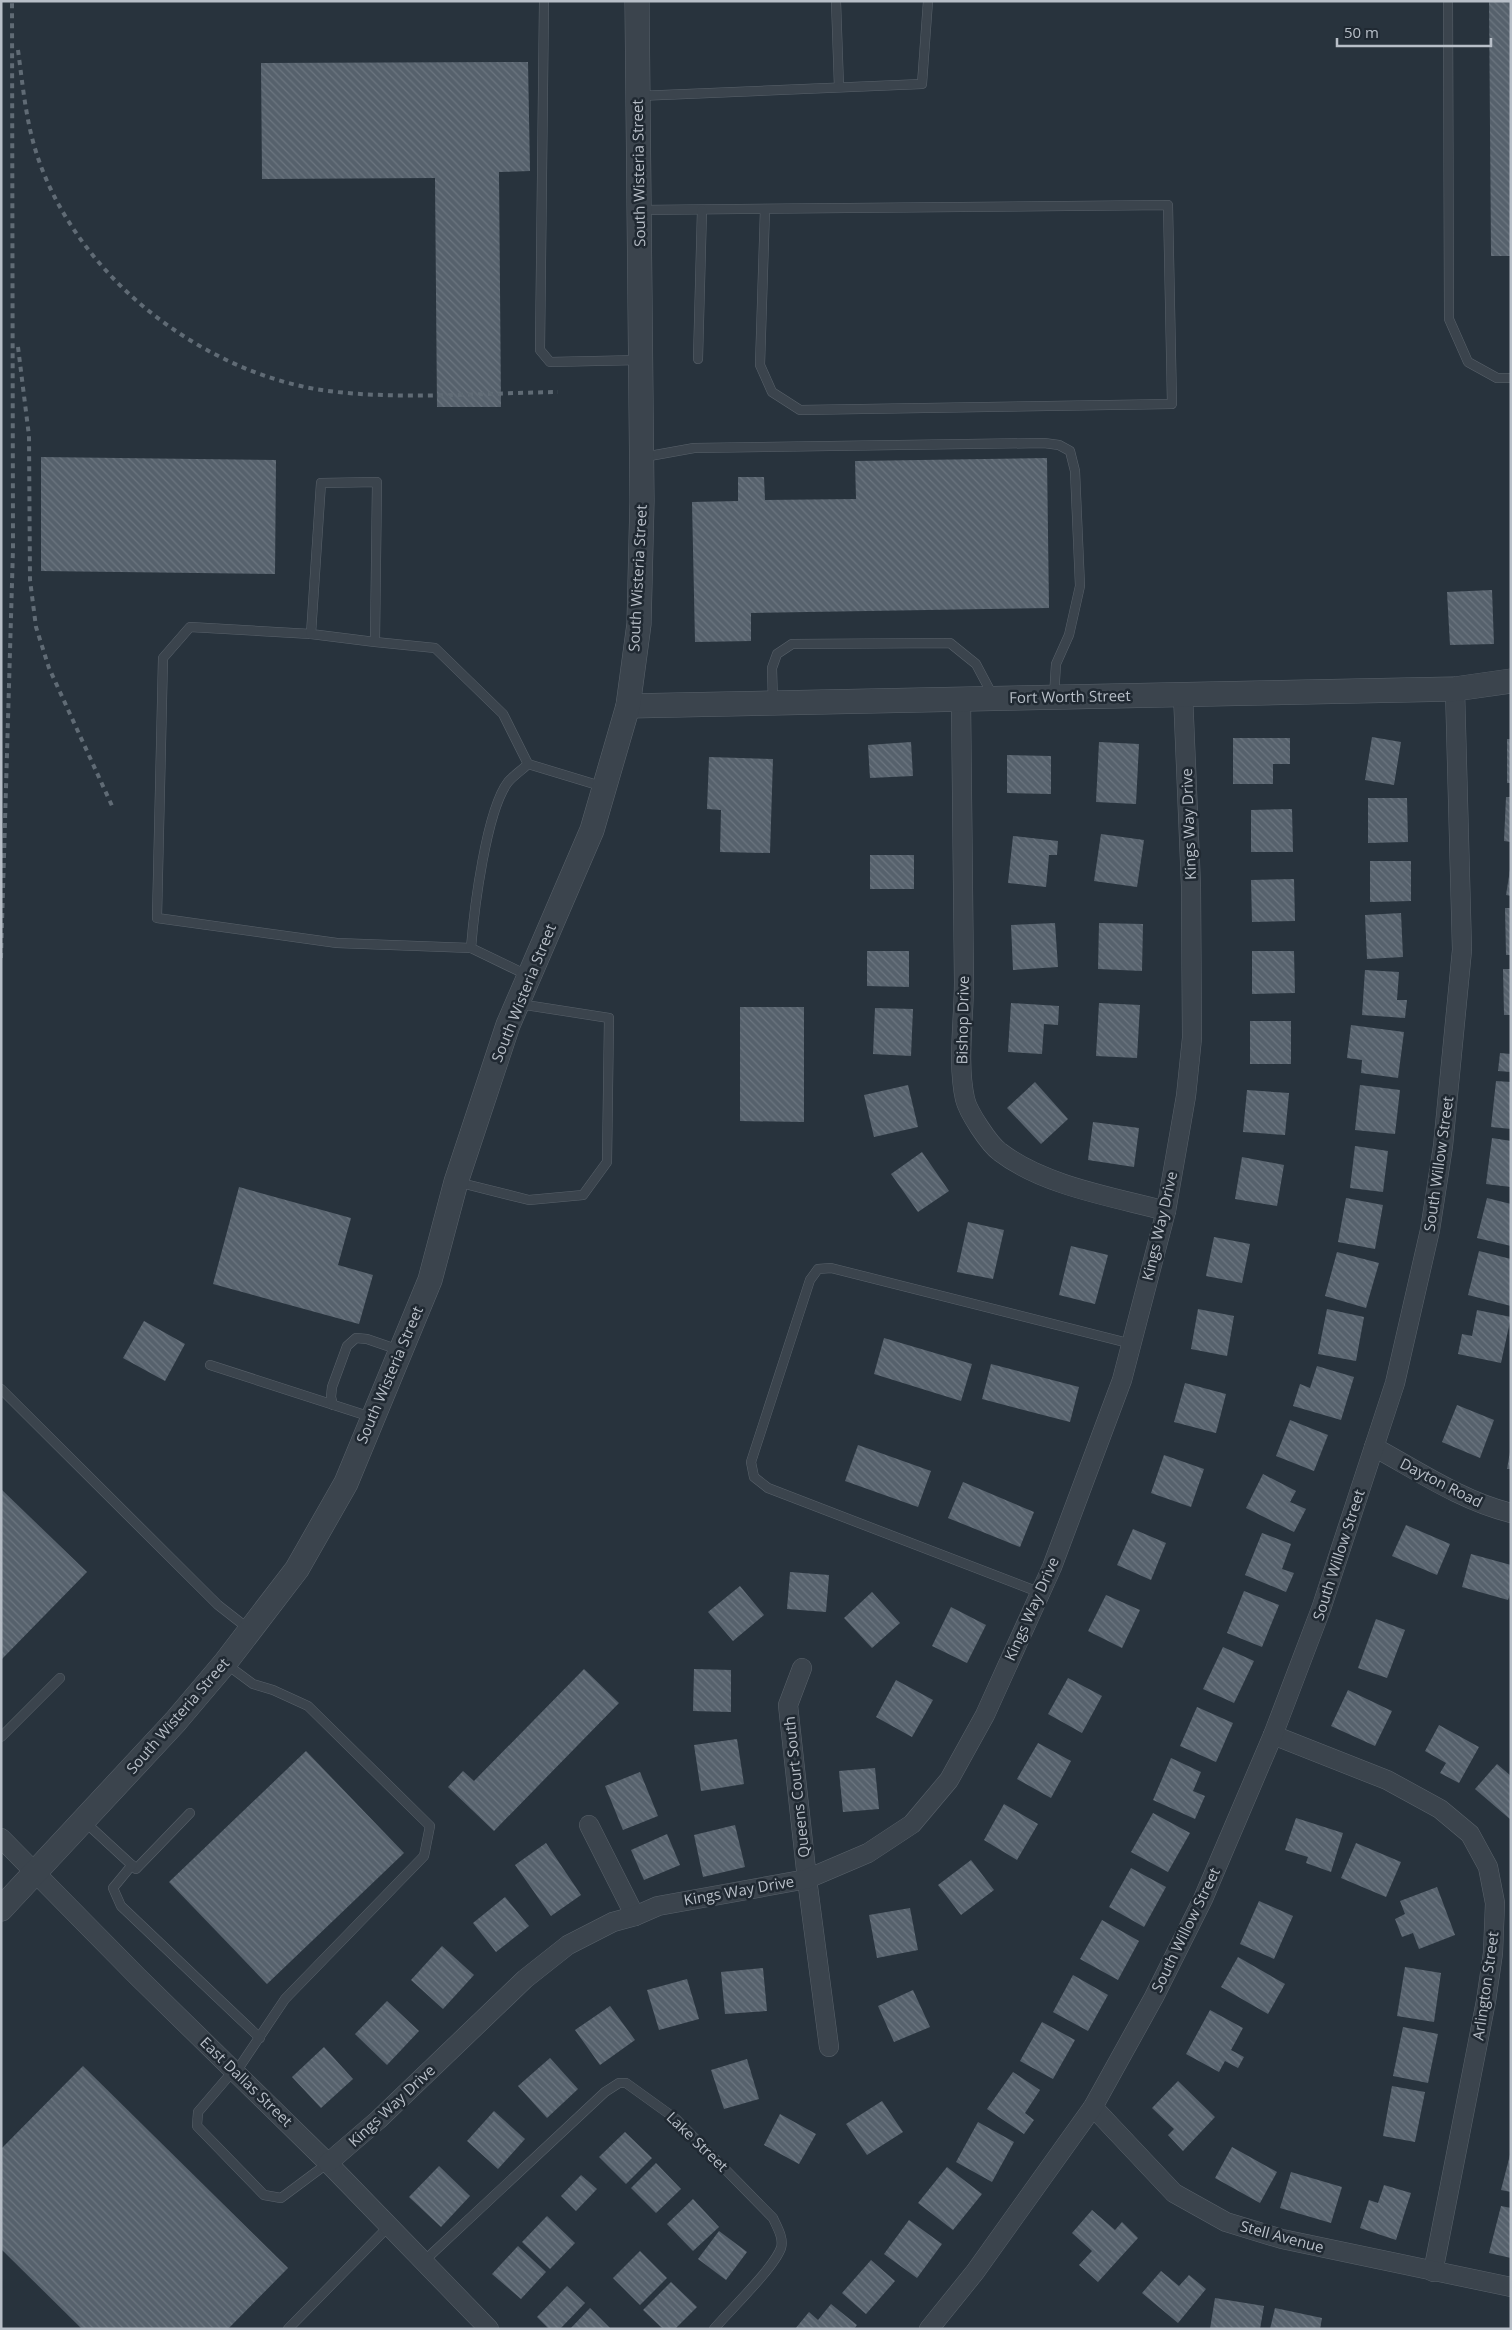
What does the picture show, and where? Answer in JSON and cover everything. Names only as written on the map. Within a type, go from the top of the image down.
[{"type":"street","name":"South Wisteria Street","points":[[1,1909],[176,1722],[225,1663],[297,1569],[346,1483],[430,1280],[456,1182],[508,1025],[592,830],[628,706],[639,624],[642,458],[637,1]]},
{"type":"street","name":"Fort Worth Street","points":[[628,706],[1455,688],[1511,681]]},
{"type":"street","name":"South Willow Street","points":[[929,2329],[975,2272],[1093,2107],[1154,1997],[1203,1899],[1272,1736],[1322,1609],[1395,1383],[1430,1230],[1444,1146],[1462,950],[1455,688]]},
{"type":"street","name":"Kings Way Drive","points":[[328,2163],[378,2120],[526,1979],[568,1945],[613,1922],[635,1916],[658,1906],[807,1879],[868,1853],[912,1824],[949,1780],[985,1714],[1041,1592],[1122,1380],[1166,1211],[1186,1096],[1192,1038],[1191,886],[1183,694]]},
{"type":"street","name":"Bishop Drive","points":[[961,699],[964,1014],[962,1070],[965,1100],[986,1136],[999,1151],[1023,1166],[1064,1184],[1166,1211]]},
{"type":"street","name":"Dayton Road","points":[[1374,1448],[1447,1488],[1491,1508],[1511,1513]]},
{"type":"street","name":"Queens Court South","points":[[802,1668],[788,1705],[807,1879],[829,2047]]},
{"type":"street","name":"Arlington Street","points":[[1272,1736],[1387,1780],[1440,1809],[1470,1834],[1488,1867],[1495,1903],[1494,1953],[1433,2272]]},
{"type":"street","points":[[589,1825],[635,1916]]},
{"type":"street","name":"East Dallas Street","points":[[1,1838],[328,2163],[489,2329]]},
{"type":"street","name":"Stell Avenue","points":[[1093,2107],[1174,2193],[1226,2222],[1282,2239],[1511,2287]]},
{"type":"lane","points":[[544,1],[540,350],[550,362],[640,360]]},
{"type":"lane","points":[[836,1],[838,87]]},
{"type":"lane","points":[[638,96],[922,84],[928,1]]},
{"type":"lane","points":[[1448,1],[1449,320],[1468,362],[1496,378],[1511,378]]},
{"type":"lane","points":[[639,210],[1168,205],[1172,404],[800,410],[772,392],[760,365],[764,209]]},
{"type":"lane","points":[[698,359],[702,210]]},
{"type":"lane","points":[[642,458],[694,448],[1044,443],[1059,445],[1070,452],[1076,470],[1080,586],[1068,635],[1056,664],[1054,697]]},
{"type":"lane","points":[[311,634],[321,483],[377,482],[374,642]]},
{"type":"lane","points":[[529,976],[471,948],[337,943],[157,918],[163,658],[190,626],[311,634],[435,648],[503,714],[528,764],[605,787]]},
{"type":"lane","points":[[773,703],[772,668],[777,654],[792,644],[950,643],[976,664],[994,698]]},
{"type":"lane","points":[[471,948],[475,909],[492,818],[507,783],[528,764]]},
{"type":"lane","points":[[456,1182],[529,1200],[583,1194],[607,1162],[609,1018],[517,1004]]},
{"type":"lane","points":[[1041,1592],[768,1488],[754,1477],[751,1462],[810,1280],[818,1269],[831,1268],[1132,1344]]},
{"type":"lane","points":[[334,1405],[330,1397],[332,1387],[347,1346],[356,1338],[367,1339],[400,1350]]},
{"type":"lane","points":[[210,1365],[372,1417]]},
{"type":"lane","points":[[1,1389],[218,1605],[250,1630]]},
{"type":"lane","points":[[225,1663],[253,1684],[273,1690],[308,1706],[430,1826],[424,1856],[285,2000],[235,2071],[198,2112],[197,2126],[264,2195],[281,2198],[328,2163]]},
{"type":"lane","points":[[1,1737],[60,1678]]},
{"type":"lane","points":[[84,1821],[136,1869],[190,1813]]},
{"type":"lane","points":[[132,1865],[113,1888],[122,1906],[260,2038]]},
{"type":"lane","name":"Lake Street","points":[[422,2262],[605,2092],[619,2083],[626,2083],[676,2118],[773,2218],[781,2237],[781,2248],[766,2270],[714,2329]]},
{"type":"lane","points":[[288,2329],[389,2226]]},
{"type":"building","points":[[1489,1],[1511,1],[1511,256],[1491,256]]},
{"type":"building","points":[[528,62],[530,171],[499,172],[501,407],[437,407],[435,178],[262,179],[261,63]]},
{"type":"building","points":[[41,457],[276,460],[275,574],[41,571]]},
{"type":"building","points":[[1047,458],[1049,608],[751,613],[751,641],[695,642],[692,502],[738,501],[738,477],[764,477],[765,500],[856,499],[855,461]]},
{"type":"building","points":[[1492,590],[1494,644],[1450,645],[1447,592]]},
{"type":"building","points":[[1372,737],[1401,742],[1394,785],[1365,780]]},
{"type":"building","points":[[1233,738],[1290,738],[1290,764],[1273,764],[1273,784],[1233,784]]},
{"type":"building","points":[[1507,739],[1511,739],[1511,783],[1507,783]]},
{"type":"building","points":[[911,742],[913,776],[870,778],[868,745]]},
{"type":"building","points":[[1099,742],[1139,744],[1136,804],[1096,802]]},
{"type":"building","points":[[1007,755],[1051,756],[1051,794],[1007,793]]},
{"type":"building","points":[[709,757],[773,759],[770,853],[720,852],[721,810],[707,809]]},
{"type":"building","points":[[1506,797],[1511,797],[1511,842],[1504,841]]},
{"type":"building","points":[[1368,798],[1407,798],[1408,842],[1368,843]]},
{"type":"building","points":[[1292,809],[1293,852],[1251,852],[1251,810]]},
{"type":"building","points":[[1101,834],[1144,840],[1137,887],[1094,881]]},
{"type":"building","points":[[1013,836],[1058,841],[1057,855],[1049,855],[1046,887],[1008,883]]},
{"type":"building","points":[[870,855],[914,855],[914,889],[870,889]]},
{"type":"building","points":[[1370,861],[1411,861],[1411,901],[1370,902]]},
{"type":"building","points":[[1511,870],[1511,896],[1506,895]]},
{"type":"building","points":[[1294,879],[1295,921],[1252,922],[1251,880]]},
{"type":"building","points":[[1505,908],[1511,908],[1511,955],[1506,955]]},
{"type":"building","points":[[1401,913],[1403,957],[1367,959],[1365,915]]},
{"type":"building","points":[[1055,923],[1058,967],[1013,970],[1011,925]]},
{"type":"building","points":[[1099,923],[1143,924],[1142,971],[1098,969]]},
{"type":"building","points":[[867,951],[909,951],[909,987],[867,986]]},
{"type":"building","points":[[1252,951],[1294,951],[1295,993],[1252,994]]},
{"type":"building","points":[[1503,969],[1511,969],[1511,1015],[1504,1015]]},
{"type":"building","points":[[1365,970],[1399,972],[1397,1000],[1407,1000],[1405,1018],[1362,1015]]},
{"type":"building","points":[[1011,1003],[1059,1006],[1058,1025],[1044,1024],[1042,1054],[1008,1052]]},
{"type":"building","points":[[1099,1003],[1140,1005],[1137,1058],[1096,1056]]},
{"type":"building","points":[[740,1007],[804,1007],[804,1122],[740,1121]]},
{"type":"building","points":[[875,1008],[913,1009],[911,1056],[873,1054]]},
{"type":"building","points":[[1250,1021],[1291,1021],[1291,1064],[1250,1064]]},
{"type":"building","points":[[1351,1025],[1404,1032],[1398,1078],[1361,1073],[1362,1060],[1347,1058]]},
{"type":"building","points":[[1500,1053],[1511,1054],[1511,1072],[1498,1071]]},
{"type":"building","points":[[1496,1081],[1511,1082],[1511,1129],[1491,1127]]},
{"type":"building","points":[[1035,1082],[1068,1119],[1041,1144],[1007,1108]]},
{"type":"building","points":[[908,1085],[918,1127],[874,1137],[864,1095]]},
{"type":"building","points":[[1360,1085],[1400,1090],[1395,1134],[1355,1130]]},
{"type":"building","points":[[1247,1090],[1289,1093],[1285,1135],[1243,1132]]},
{"type":"building","points":[[1093,1122],[1139,1128],[1134,1167],[1088,1160]]},
{"type":"building","points":[[1492,1138],[1511,1141],[1511,1187],[1486,1184]]},
{"type":"building","points":[[1355,1146],[1388,1151],[1383,1192],[1350,1188]]},
{"type":"building","points":[[922,1152],[949,1191],[918,1212],[891,1174]]},
{"type":"building","points":[[1242,1157],[1284,1165],[1277,1206],[1235,1199]]},
{"type":"building","points":[[239,1187],[351,1218],[338,1265],[373,1275],[359,1324],[213,1284]]},
{"type":"building","points":[[1346,1198],[1383,1205],[1375,1249],[1338,1242]]},
{"type":"building","points":[[1487,1198],[1511,1204],[1511,1246],[1477,1238]]},
{"type":"building","points":[[968,1222],[1004,1230],[993,1279],[957,1272]]},
{"type":"building","points":[[1214,1237],[1250,1244],[1242,1283],[1206,1276]]},
{"type":"building","points":[[1071,1246],[1108,1255],[1095,1304],[1059,1295]]},
{"type":"building","points":[[1479,1251],[1511,1259],[1511,1306],[1468,1295]]},
{"type":"building","points":[[1337,1252],[1379,1263],[1366,1308],[1325,1296]]},
{"type":"building","points":[[1198,1309],[1234,1316],[1227,1356],[1191,1349]]},
{"type":"building","points":[[1327,1309],[1364,1317],[1356,1361],[1318,1354]]},
{"type":"building","points":[[1477,1310],[1511,1317],[1501,1363],[1458,1354],[1462,1334],[1472,1336]]},
{"type":"building","points":[[144,1321],[185,1344],[165,1381],[123,1358]]},
{"type":"building","points":[[884,1338],[972,1364],[961,1401],[874,1374]]},
{"type":"building","points":[[991,1364],[1079,1387],[1070,1422],[982,1399]]},
{"type":"building","points":[[1317,1366],[1354,1377],[1341,1420],[1293,1406],[1300,1384],[1310,1388]]},
{"type":"building","points":[[1185,1383],[1226,1394],[1216,1433],[1174,1422]]},
{"type":"building","points":[[1457,1405],[1494,1420],[1480,1458],[1442,1442]]},
{"type":"building","points":[[1290,1420],[1328,1435],[1314,1471],[1276,1456]]},
{"type":"building","points":[[858,1445],[931,1471],[918,1507],[845,1481]]},
{"type":"building","points":[[1510,1452],[1511,1469],[1507,1469]]},
{"type":"building","points":[[1164,1455],[1204,1469],[1191,1507],[1151,1493]]},
{"type":"building","points":[[1263,1474],[1296,1491],[1290,1502],[1306,1509],[1294,1532],[1246,1508]]},
{"type":"building","points":[[963,1482],[1034,1512],[1020,1547],[948,1518]]},
{"type":"building","points":[[1,1489],[87,1572],[1,1660]]},
{"type":"building","points":[[1406,1525],[1450,1544],[1437,1575],[1392,1556]]},
{"type":"building","points":[[1133,1529],[1166,1543],[1151,1580],[1117,1565]]},
{"type":"building","points":[[1262,1533],[1291,1544],[1282,1569],[1294,1573],[1286,1592],[1245,1575]]},
{"type":"building","points":[[1471,1554],[1511,1565],[1511,1591],[1508,1600],[1462,1587]]},
{"type":"building","points":[[790,1572],[829,1575],[826,1612],[787,1609]]},
{"type":"building","points":[[740,1586],[764,1615],[733,1641],[708,1612]]},
{"type":"building","points":[[1244,1591],[1279,1605],[1262,1647],[1227,1633]]},
{"type":"building","points":[[872,1592],[900,1623],[872,1648],[844,1618]]},
{"type":"building","points":[[1106,1595],[1140,1610],[1122,1648],[1088,1631]]},
{"type":"building","points":[[951,1607],[986,1625],[967,1663],[932,1646]]},
{"type":"building","points":[[1376,1619],[1405,1630],[1387,1678],[1358,1668]]},
{"type":"building","points":[[1223,1647],[1254,1661],[1234,1703],[1203,1689]]},
{"type":"building","points":[[584,1669],[619,1703],[494,1831],[448,1787],[463,1771],[474,1781]]},
{"type":"building","points":[[694,1669],[731,1670],[731,1712],[693,1711]]},
{"type":"building","points":[[1068,1678],[1102,1696],[1082,1733],[1048,1714]]},
{"type":"building","points":[[896,1680],[933,1700],[912,1737],[876,1717]]},
{"type":"building","points":[[1348,1690],[1392,1711],[1375,1746],[1331,1726]]},
{"type":"building","points":[[1197,1707],[1233,1723],[1216,1762],[1180,1746]]},
{"type":"building","points":[[1439,1725],[1479,1747],[1459,1783],[1440,1773],[1446,1763],[1425,1751]]},
{"type":"building","points":[[737,1739],[744,1784],[701,1791],[694,1745]]},
{"type":"building","points":[[1038,1743],[1071,1761],[1051,1798],[1017,1779]]},
{"type":"building","points":[[306,1751],[404,1853],[267,1984],[169,1882]]},
{"type":"building","points":[[1171,1758],[1201,1772],[1193,1791],[1205,1796],[1195,1819],[1153,1800]]},
{"type":"building","points":[[1497,1764],[1511,1776],[1511,1820],[1475,1789]]},
{"type":"building","points":[[875,1768],[879,1809],[843,1812],[839,1771]]},
{"type":"building","points":[[640,1772],[658,1816],[623,1830],[605,1786]]},
{"type":"building","points":[[1004,1804],[1038,1824],[1017,1860],[984,1840]]},
{"type":"building","points":[[1153,1813],[1190,1833],[1168,1872],[1131,1852]]},
{"type":"building","points":[[1296,1818],[1343,1833],[1331,1872],[1306,1863],[1308,1857],[1285,1850]]},
{"type":"building","points":[[735,1825],[745,1867],[703,1877],[694,1835]]},
{"type":"building","points":[[667,1834],[680,1865],[644,1880],[631,1850]]},
{"type":"building","points":[[546,1843],[581,1895],[551,1916],[515,1865]]},
{"type":"building","points":[[1356,1843],[1401,1862],[1386,1897],[1341,1878]]},
{"type":"building","points":[[971,1860],[994,1890],[961,1915],[938,1885]]},
{"type":"building","points":[[1131,1868],[1166,1887],[1144,1927],[1109,1907]]},
{"type":"building","points":[[1437,1887],[1455,1935],[1419,1949],[1413,1933],[1402,1937],[1395,1919],[1405,1914],[1400,1901]]},
{"type":"building","points":[[505,1897],[529,1926],[496,1952],[473,1923]]},
{"type":"building","points":[[1259,1901],[1293,1916],[1274,1959],[1240,1944]]},
{"type":"building","points":[[910,1908],[918,1950],[877,1958],[869,1915]]},
{"type":"building","points":[[1102,1920],[1139,1941],[1118,1980],[1080,1959]]},
{"type":"building","points":[[442,1946],[474,1975],[443,2009],[411,1980]]},
{"type":"building","points":[[1238,1957],[1285,1984],[1268,2014],[1221,1987]]},
{"type":"building","points":[[1405,1967],[1441,1973],[1434,2022],[1397,2016]]},
{"type":"building","points":[[763,1968],[767,2011],[725,2014],[721,1972]]},
{"type":"building","points":[[1073,1975],[1108,1995],[1088,2031],[1053,2012]]},
{"type":"building","points":[[687,1979],[699,2019],[659,2030],[647,1990]]},
{"type":"building","points":[[913,1990],[930,2027],[894,2042],[878,2006]]},
{"type":"building","points":[[387,2001],[419,2031],[387,2065],[355,2034]]},
{"type":"building","points":[[610,2006],[635,2040],[600,2065],[575,2030]]},
{"type":"building","points":[[1210,2010],[1243,2028],[1231,2050],[1244,2057],[1238,2068],[1225,2061],[1219,2072],[1186,2054]]},
{"type":"building","points":[[1042,2022],[1075,2040],[1053,2079],[1020,2061]]},
{"type":"building","points":[[1403,2027],[1438,2034],[1428,2083],[1393,2076]]},
{"type":"building","points":[[324,2047],[353,2079],[321,2108],[292,2077]]},
{"type":"building","points":[[550,2058],[578,2089],[547,2118],[518,2086]]},
{"type":"building","points":[[747,2059],[759,2099],[724,2109],[711,2070]]},
{"type":"building","points":[[83,2066],[288,2268],[228,2329],[82,2329],[1,2249],[1,2149]]},
{"type":"building","points":[[1013,2072],[1040,2090],[1025,2113],[1034,2120],[1024,2134],[987,2109]]},
{"type":"building","points":[[1178,2081],[1215,2117],[1183,2151],[1168,2135],[1174,2129],[1152,2108]]},
{"type":"building","points":[[1392,2086],[1425,2092],[1415,2142],[1383,2136]]},
{"type":"building","points":[[882,2101],[903,2132],[867,2155],[846,2124]]},
{"type":"building","points":[[494,2111],[525,2139],[498,2169],[467,2141]]},
{"type":"building","points":[[780,2114],[816,2134],[799,2164],[764,2145]]},
{"type":"building","points":[[978,2122],[1014,2142],[992,2182],[956,2162]]},
{"type":"building","points":[[625,2132],[652,2158],[626,2184],[599,2157]]},
{"type":"building","points":[[1232,2147],[1277,2172],[1260,2203],[1215,2178]]},
{"type":"building","points":[[1511,2151],[1511,2192],[1501,2190]]},
{"type":"building","points":[[656,2163],[681,2189],[656,2213],[631,2188]]},
{"type":"building","points":[[439,2166],[470,2196],[441,2227],[409,2197]]},
{"type":"building","points":[[947,2167],[982,2194],[953,2230],[918,2203]]},
{"type":"building","points":[[1291,2172],[1342,2187],[1331,2223],[1280,2208]]},
{"type":"building","points":[[581,2175],[597,2189],[576,2211],[561,2196]]},
{"type":"building","points":[[1384,2185],[1411,2193],[1396,2240],[1360,2228],[1369,2200],[1378,2203]]},
{"type":"building","points":[[693,2199],[719,2227],[693,2251],[667,2224]]},
{"type":"building","points":[[1501,2206],[1511,2208],[1511,2258],[1489,2253]]},
{"type":"building","points":[[1092,2210],[1115,2230],[1122,2222],[1138,2238],[1098,2282],[1079,2265],[1092,2251],[1072,2233]]},
{"type":"building","points":[[547,2216],[575,2243],[550,2269],[522,2242]]},
{"type":"building","points":[[909,2220],[942,2244],[917,2278],[884,2254]]},
{"type":"building","points":[[719,2231],[747,2252],[726,2280],[698,2259]]},
{"type":"building","points":[[518,2246],[546,2272],[521,2299],[492,2274]]},
{"type":"building","points":[[640,2251],[667,2278],[640,2305],[613,2278]]},
{"type":"building","points":[[871,2260],[895,2281],[866,2314],[842,2293]]},
{"type":"building","points":[[1161,2271],[1179,2286],[1189,2275],[1206,2289],[1178,2323],[1142,2293]]},
{"type":"building","points":[[671,2282],[697,2307],[675,2329],[663,2329],[643,2310]]},
{"type":"building","points":[[567,2286],[585,2303],[560,2329],[549,2329],[537,2317]]},
{"type":"building","points":[[1215,2298],[1264,2306],[1260,2329],[1210,2329]]},
{"type":"building","points":[[831,2304],[857,2325],[854,2329],[795,2329],[809,2312],[818,2320]]},
{"type":"building","points":[[590,2308],[611,2329],[570,2329]]},
{"type":"building","points":[[1275,2308],[1322,2318],[1320,2329],[1270,2329]]},
{"type":"railway","points":[[1,958],[13,549],[12,1]]},
{"type":"railway","points":[[18,50],[25,105],[34,145],[57,202],[83,243],[115,280],[152,313],[192,341],[236,364],[281,381],[328,391],[413,396],[558,392]]},
{"type":"railway","points":[[18,347],[29,436],[30,580],[36,627],[49,668],[113,808]]}]
